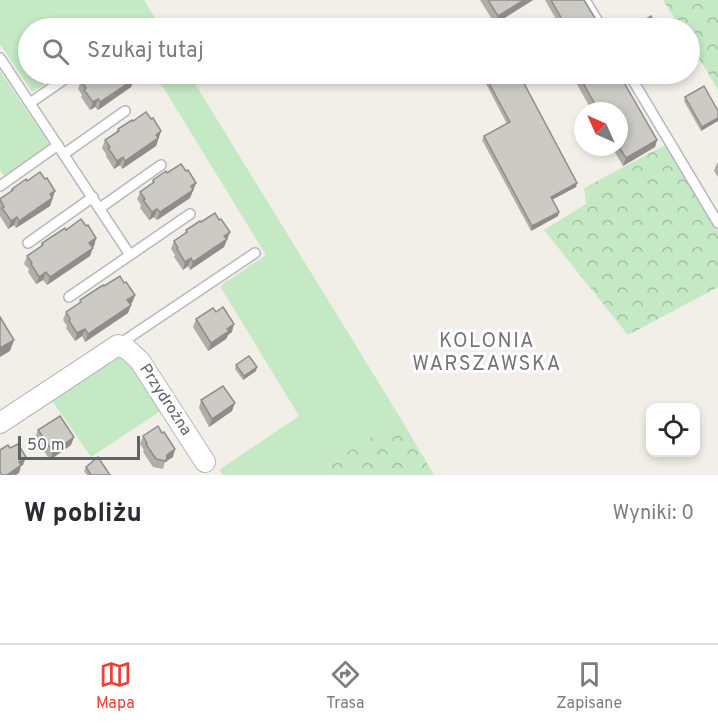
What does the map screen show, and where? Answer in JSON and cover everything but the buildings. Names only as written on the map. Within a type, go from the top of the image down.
[{"type":"street","points":[[0,423],[118,345]]},
{"type":"street","name":"Przydrożna","points":[[118,345],[127,348],[140,362],[205,462]]},
{"type":"lane","points":[[585,0],[596,18]]},
{"type":"lane","points":[[0,58],[130,255]]},
{"type":"lane","points":[[30,104],[58,84]]},
{"type":"lane","points":[[635,84],[718,223]]},
{"type":"lane","points":[[64,154],[125,111]]},
{"type":"lane","points":[[0,186],[58,145]]},
{"type":"lane","points":[[100,208],[161,165]]},
{"type":"lane","points":[[28,243],[93,197]]},
{"type":"lane","points":[[69,297],[190,214]]},
{"type":"lane","points":[[118,345],[255,254]]},
{"type":"green space","points":[[0,0],[144,0],[155,18],[18,18],[18,71],[0,44]]},
{"type":"green space","points":[[663,0],[718,0],[718,90],[700,60],[700,18],[675,18]]},
{"type":"green space","points":[[0,71],[49,144],[4,176],[0,170]]},
{"type":"green space","points":[[27,84],[45,84],[32,92]]},
{"type":"green space","points":[[161,84],[195,84],[401,419],[328,464],[335,475],[223,475],[219,470],[299,416],[220,286],[266,255]]},
{"type":"green space","points":[[665,145],[718,232],[718,287],[628,335],[544,230],[586,204],[584,188]]},
{"type":"green space","points":[[116,355],[127,357],[162,410],[91,457],[51,399]]},
{"type":"green space","points":[[401,419],[434,475],[335,475],[328,464]]},
{"type":"district","name":"KOLONIA WARSZAWSKA","points":[[487,354]]}]
